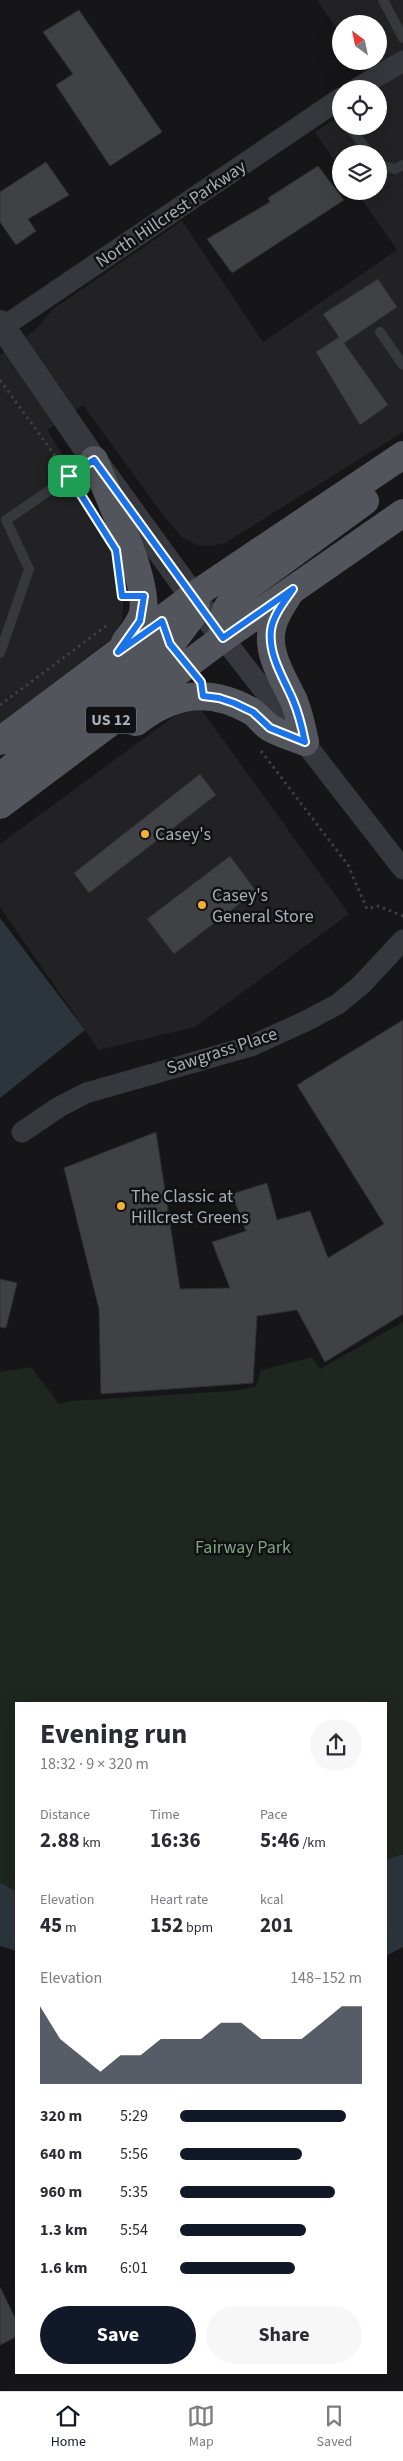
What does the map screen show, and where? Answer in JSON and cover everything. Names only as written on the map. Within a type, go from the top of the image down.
[{"type":"main road","name":"US 12","points":[[0,741],[193,596],[403,455]]},
{"type":"main road","points":[[94,460],[133,560],[144,596],[140,621],[118,652]]},
{"type":"main road","points":[[223,638],[222,620],[225,609],[235,596],[316,538],[403,471]]},
{"type":"main road","name":"US 12","points":[[0,805],[223,638],[403,513]]},
{"type":"main road","points":[[293,589],[276,615],[271,630],[272,643],[279,670],[301,721],[305,742]]},
{"type":"main road","points":[[0,778],[49,734],[170,644],[195,612],[196,605],[193,596]]},
{"type":"main road","points":[[0,826],[148,713],[165,703],[183,697],[219,698],[234,703],[253,712],[270,728],[305,742]]},
{"type":"street","points":[[371,80],[403,60]]},
{"type":"street","name":"North Hillcrest Parkway","points":[[1,327],[332,107]]},
{"type":"street","points":[[1,327],[94,460],[223,638],[403,869]]},
{"type":"street","name":"Sawgrass Place","points":[[22,1132],[59,1107],[86,1093],[251,1046],[306,1021],[338,1004],[362,984],[403,940]]},
{"type":"lane","points":[[383,0],[403,38]]},
{"type":"lane","points":[[387,167],[395,169],[403,164]]},
{"type":"lane","points":[[380,332],[403,365]]},
{"type":"lane","points":[[0,653],[29,569],[6,520],[94,460]]},
{"type":"path","points":[[0,380],[34,424],[69,476]]},
{"type":"path","points":[[0,705],[112,620]]},
{"type":"path","points":[[260,750],[348,865],[367,909],[378,906],[403,916]]},
{"type":"shaded area","points":[[317,0],[403,0],[403,432],[225,543],[211,546],[197,545],[183,538],[166,519],[83,405],[47,430],[106,525],[125,571],[122,620],[111,639],[0,724],[0,355],[35,330],[53,309],[182,221],[263,342],[397,250],[362,200],[387,200],[387,145],[332,145],[332,157],[315,132],[332,121],[332,135],[387,135],[387,80],[373,80],[365,70],[388,70],[388,15],[332,15],[332,22]]},
{"type":"shaded area","points":[[195,701],[349,914],[195,1027],[99,1050],[0,907],[0,844]]},
{"type":"shaded area","points":[[0,918],[85,1030],[0,1098]]},
{"type":"shaded area","points":[[403,1855],[403,1947],[387,1955],[387,1860]]},
{"type":"shaded area","points":[[0,1883],[15,1890],[15,1951],[0,1946]]},
{"type":"green space","name":"Fairway Park","points":[[403,1322],[403,1932],[387,1940],[387,1702],[15,1702],[15,1913],[0,1908],[0,1372],[31,1367],[59,1404],[70,1401],[230,1391],[256,1387],[261,1370],[312,1357],[320,1369]]},
{"type":"building","points":[[79,10],[162,132],[110,166],[56,85],[73,74],[43,32]]},
{"type":"building","points":[[46,162],[69,195],[28,219],[36,231],[16,245],[0,222],[0,192]]},
{"type":"building","points":[[318,166],[332,184],[332,200],[344,200],[232,273],[207,239],[270,202],[268,198]]},
{"type":"building","points":[[378,279],[397,307],[344,343],[388,405],[360,425],[316,352],[339,337],[323,314]]},
{"type":"building","name":"Casey's","points":[[200,774],[216,795],[89,893],[74,873]]},
{"type":"building","name":"Casey's General Store","points":[[230,856],[256,891],[174,954],[147,919]]},
{"type":"building","name":"The Classic at Hillcrest Greens","points":[[403,1020],[403,1314],[325,1362],[297,1310],[257,1316],[253,1383],[101,1394],[99,1309],[64,1168],[156,1132],[180,1289],[230,1288],[212,1242],[246,1231],[232,1194],[267,1183],[277,1220],[310,1211],[328,1258],[384,1224],[297,1085]]},
{"type":"building","points":[[0,1279],[17,1283],[6,1328],[0,1327]]},
{"type":"building","points":[[0,2287],[15,2318],[15,2338],[0,2345]]},
{"type":"place","name":"Casey's","points":[[145,834]]},
{"type":"place","name":"Casey's General Store","points":[[202,905]]},
{"type":"place","name":"The Classic at Hillcrest Greens","points":[[121,1206]]},
{"type":"route","points":[[94,460],[223,638],[293,589],[276,615],[271,630],[272,643],[274,658],[301,721],[305,742],[270,728],[253,712],[234,703],[219,698],[203,696],[201,682],[170,644],[162,621],[118,652],[140,621],[143,613],[144,596],[122,596],[116,550],[69,476],[94,460]]}]
